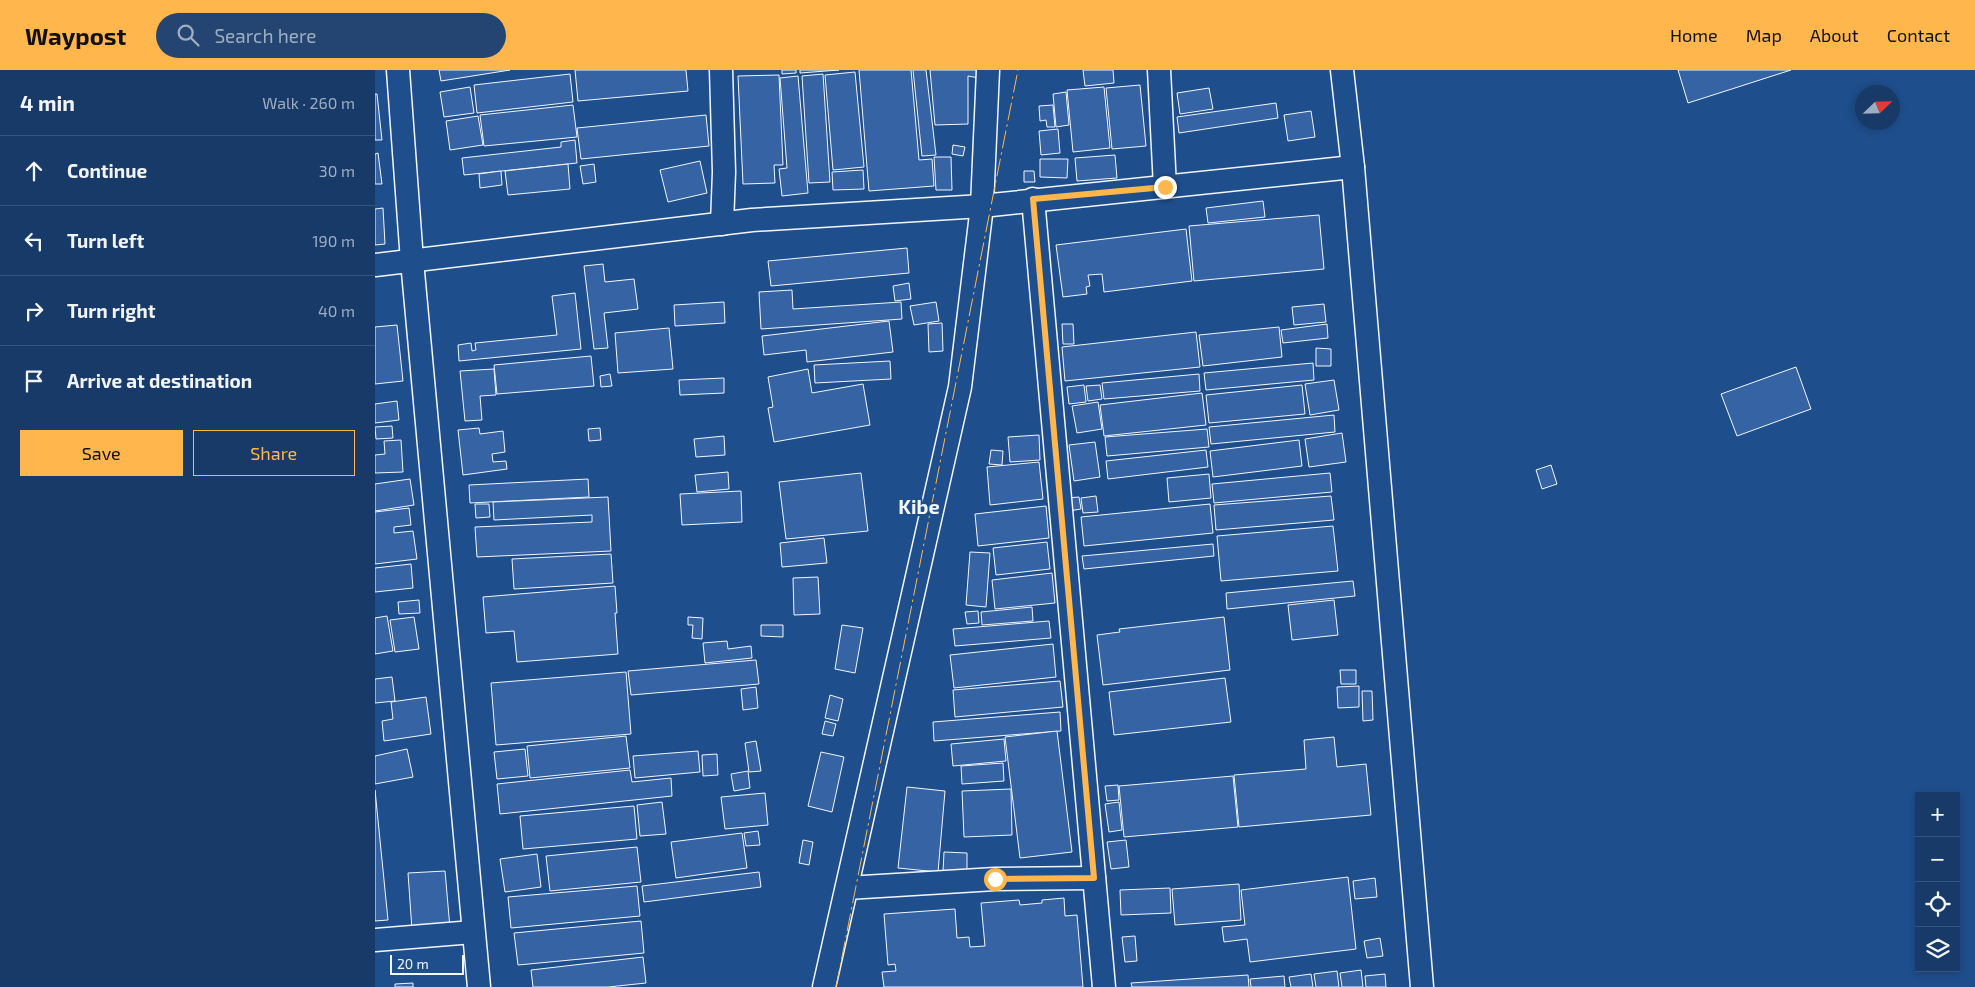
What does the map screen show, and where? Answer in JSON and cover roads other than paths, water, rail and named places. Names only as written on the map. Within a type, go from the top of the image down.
[{"type":"street","points":[[398,70],[413,261],[479,987]]},
{"type":"street","points":[[721,70],[724,172],[722,224]]},
{"type":"street","points":[[824,987],[960,387],[982,206],[988,70]]},
{"type":"street","points":[[1159,70],[1165,187]]},
{"type":"street","points":[[1343,70],[1353,167],[1421,987]]},
{"type":"street","points":[[375,265],[752,220],[982,206],[1033,199],[1353,167]]},
{"type":"street","points":[[1033,199],[1103,987]]},
{"type":"street","points":[[847,888],[995,879],[1094,878]]},
{"type":"street","points":[[375,940],[473,932]]},
{"type":"district","name":"Kibe","points":[[919,506]]}]
